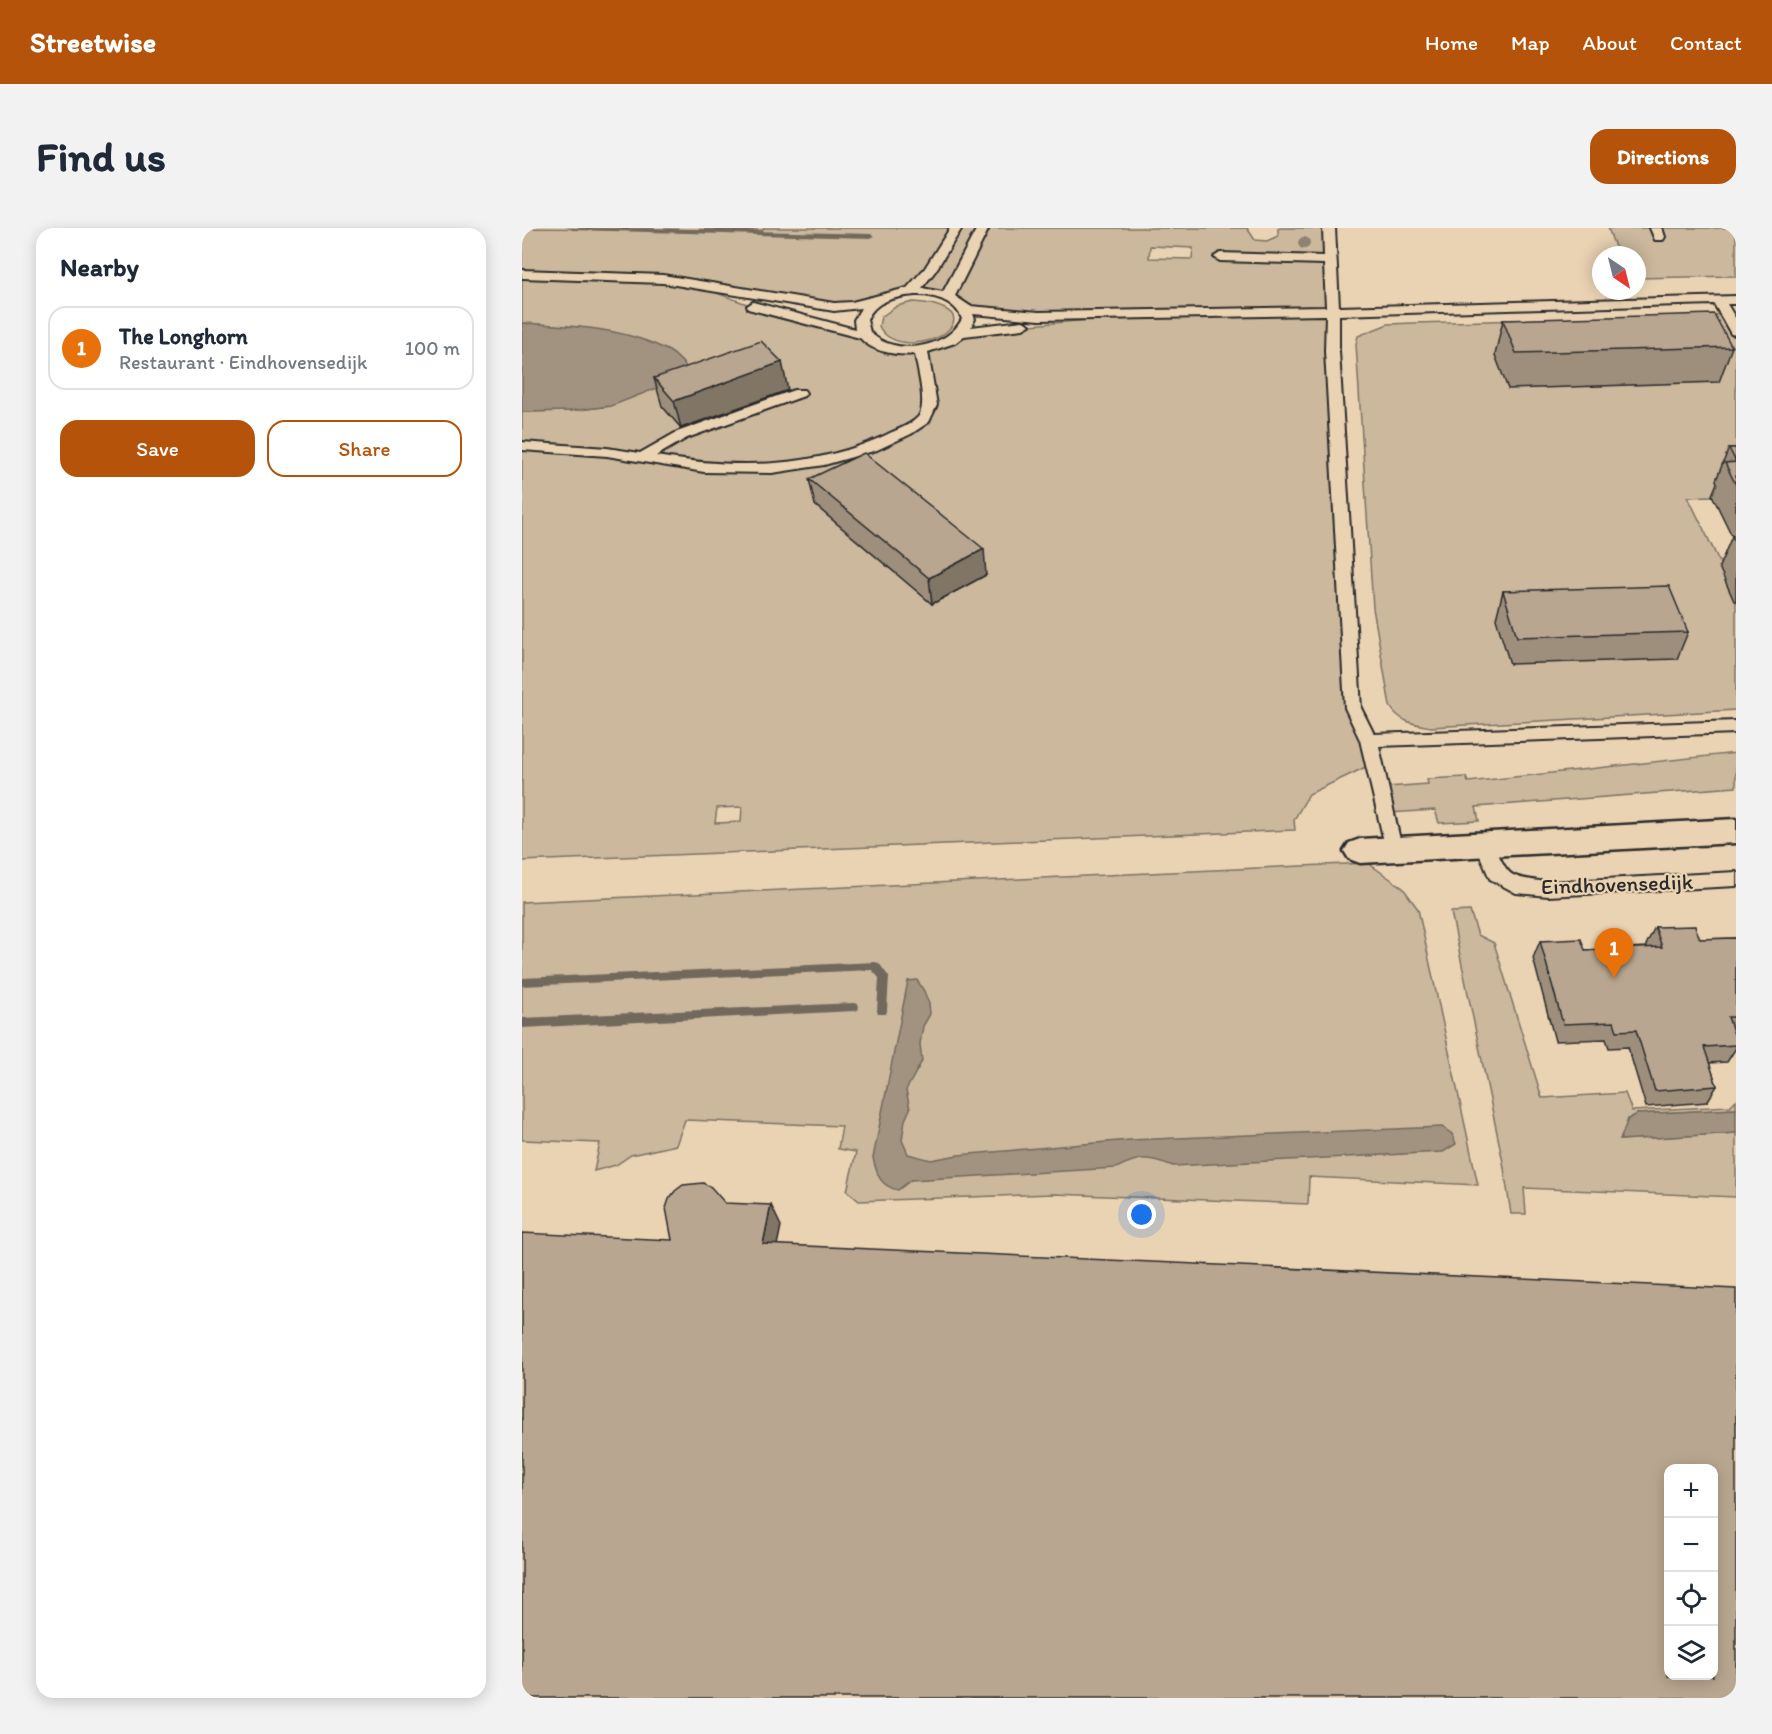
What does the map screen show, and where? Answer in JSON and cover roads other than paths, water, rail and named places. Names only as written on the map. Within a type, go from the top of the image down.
[{"type":"street","name":"Eindhovensedijk","points":[[1360,851],[1736,831]]},
{"type":"lane","points":[[911,292],[930,270],[956,228]]},
{"type":"lane","points":[[948,296],[983,228]]},
{"type":"lane","points":[[1329,228],[1334,311],[1332,351],[1353,708],[1369,740],[1393,849]]},
{"type":"lane","points":[[1220,257],[1331,260]]},
{"type":"lane","points":[[522,273],[628,276],[834,307],[852,306],[880,299],[911,292],[940,294],[957,300],[967,310],[969,321],[963,332],[949,342],[921,350],[887,348],[870,341],[864,335],[859,320],[866,308],[880,299]]},
{"type":"lane","points":[[694,285],[801,320],[864,335]]},
{"type":"lane","points":[[967,310],[1039,316],[1137,316],[1736,300]]},
{"type":"lane","points":[[1719,301],[1736,331]]},
{"type":"lane","points":[[963,332],[1137,316]]},
{"type":"lane","points":[[522,446],[607,452],[704,468],[772,469],[863,456],[924,419],[930,405],[921,350]]},
{"type":"lane","points":[[642,458],[682,435],[799,393]]},
{"type":"lane","points":[[1369,740],[1736,727]]},
{"type":"lane","name":"Eindhovensedijk","points":[[1484,844],[1497,874],[1516,886],[1548,889],[1736,879]]},
{"type":"waterway","points":[[572,228],[871,236]]},
{"type":"waterway","points":[[522,982],[875,966],[884,977],[882,1011]]},
{"type":"waterway","points":[[522,1023],[854,1007]]},
{"type":"place","name":"The Longhorn","points":[[1614,978]]}]
